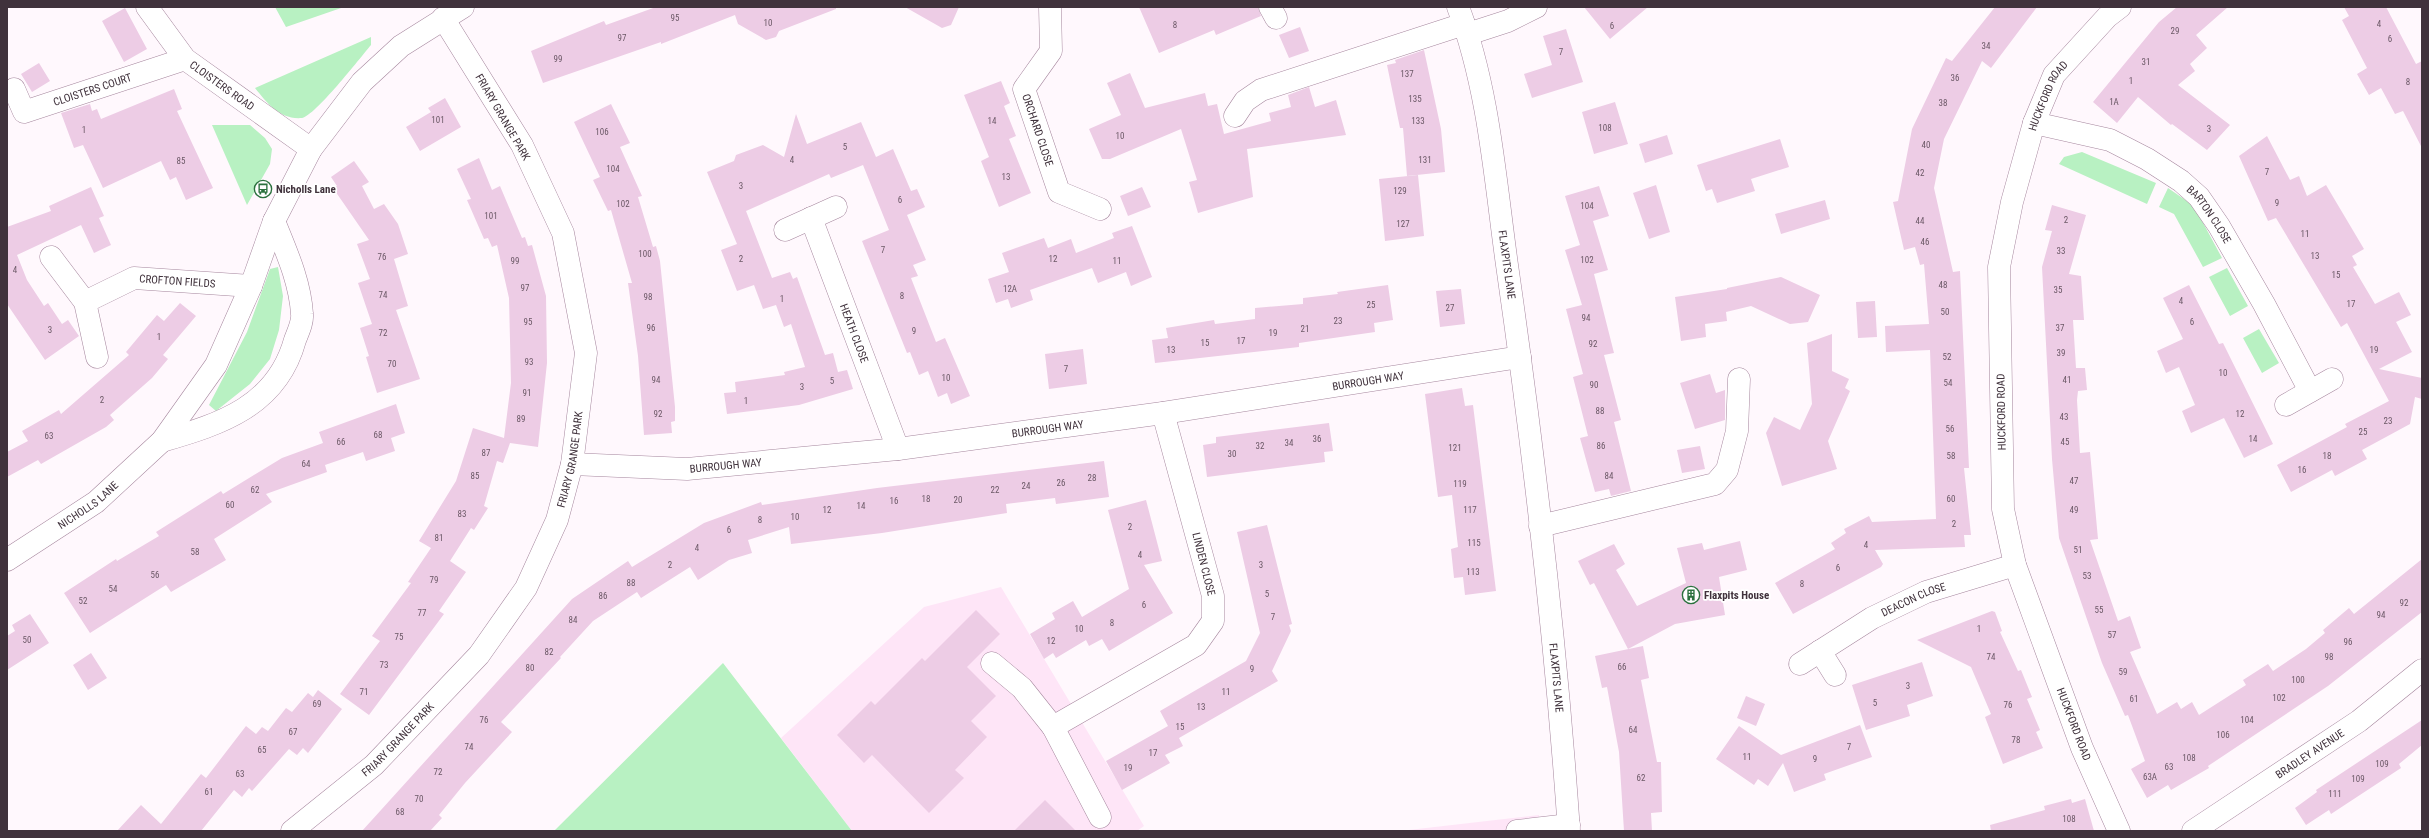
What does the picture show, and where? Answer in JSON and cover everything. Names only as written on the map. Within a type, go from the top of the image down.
[{"type":"street","name":"CLOISTERS ROAD","points":[[147,7],[185,59],[311,149]]},
{"type":"street","name":"NICHOLLS LANE","points":[[7,560],[96,502],[162,442],[216,365],[251,286],[274,221],[311,149],[362,82],[401,46],[443,18],[463,7]]},
{"type":"street","name":"ORCHARD CLOSE","points":[[1050,7],[1051,52],[1024,89],[1060,192],[1100,209]]},
{"type":"street","points":[[1235,116],[1245,101],[1261,90],[1463,22],[1508,21],[1536,7]]},
{"type":"street","name":"HUCKFORD ROAD","points":[[2120,7],[2107,17],[2054,75],[2034,123],[2012,202],[1999,267],[2003,510],[2015,565],[2082,748],[2120,831]]},
{"type":"street","name":"FRIARY GRANGE PARK","points":[[292,831],[374,765],[479,655],[526,588],[558,520],[572,464],[586,353],[563,233],[522,145],[443,18]]},
{"type":"street","name":"FLAXPITS LANE","points":[[1463,22],[1481,84],[1520,357],[1550,606],[1569,828]]},
{"type":"street","name":"CLOISTERS COURT","points":[[14,89],[24,112],[185,59]]},
{"type":"street","name":"BARTON CLOSE","points":[[2034,123],[2110,140],[2147,159],[2181,182],[2199,197],[2219,226],[2264,304],[2310,392]]},
{"type":"street","points":[[785,230],[836,207]]},
{"type":"street","name":"HEATH CLOSE","points":[[811,218],[898,449]]},
{"type":"street","name":"NICHOLLS LANE","points":[[162,442],[212,427],[257,400],[273,384],[290,357],[302,316],[297,281],[274,221]]},
{"type":"street","points":[[51,256],[85,302],[97,357]]},
{"type":"street","name":"CROFTON FIELDS","points":[[85,302],[134,278],[251,286]]},
{"type":"street","name":"BURROUGH WAY","points":[[572,464],[687,469],[898,449],[1163,413],[1520,357]]},
{"type":"street","points":[[2286,405],[2332,379]]},
{"type":"street","points":[[1540,526],[1715,484],[1727,470],[1737,431],[1739,380]]},
{"type":"street","name":"LINDEN CLOSE","points":[[1053,727],[1196,645],[1213,621],[1213,596],[1163,413]]},
{"type":"street","name":"DEACON CLOSE","points":[[1800,664],[1872,618],[1926,592],[2015,565]]},
{"type":"street","points":[[1820,651],[1835,675]]},
{"type":"street","points":[[992,662],[1022,688],[1053,727],[1100,817]]},
{"type":"street","name":"BRADLEY AVENUE","points":[[2193,831],[2359,721],[2422,670]]},
{"type":"street","points":[[1517,831],[1569,828]]},
{"type":"shaded area","points":[[1001,587],[1144,826],[1137,831],[852,831],[781,738],[924,607]]},
{"type":"shaded area","points":[[1539,815],[1540,831],[1400,831]]},
{"type":"green space","points":[[275,7],[344,7],[286,27]]},
{"type":"green space","points":[[371,37],[371,45],[337,86],[317,108],[302,118],[294,118],[281,113],[269,105],[255,88]]},
{"type":"green space","points":[[212,125],[250,125],[265,138],[272,149],[270,164],[247,205]]},
{"type":"green space","points":[[2082,152],[2156,183],[2147,204],[2059,164],[2064,157]]},
{"type":"green space","points":[[2168,188],[2194,206],[2222,258],[2203,267],[2174,214],[2159,207]]},
{"type":"green space","points":[[278,267],[283,296],[279,330],[270,359],[250,384],[216,411],[209,405],[247,332],[270,269]]},
{"type":"green space","points":[[2227,268],[2248,306],[2230,316],[2209,277]]},
{"type":"green space","points":[[2259,329],[2279,363],[2262,373],[2243,338]]},
{"type":"green space","points":[[723,663],[852,831],[554,831]]},
{"type":"building","points":[[656,7],[836,7],[836,9],[779,31],[776,37],[766,40],[738,24],[735,15],[661,44],[661,42],[543,83],[531,51],[604,21],[606,25]]},
{"type":"building","points":[[905,7],[959,7],[951,25],[942,28]]},
{"type":"building","points":[[1139,7],[1258,7],[1261,16],[1216,35],[1214,30],[1159,53]]},
{"type":"building","points":[[1584,7],[1648,7],[1610,39]]},
{"type":"building","points":[[1995,7],[2037,7],[1991,68],[1982,61],[1944,139],[1934,188],[1953,272],[1960,271],[1969,468],[1964,468],[1971,535],[1964,535],[1965,547],[1875,550],[1883,564],[1881,567],[1793,614],[1775,583],[1835,549],[1831,543],[1846,533],[1844,529],[1869,516],[1872,522],[1936,519],[1930,350],[1886,352],[1885,326],[1929,324],[1924,264],[1920,265],[1915,247],[1904,250],[1893,202],[1898,201],[1912,129],[1946,58],[1952,61]]},
{"type":"building","points":[[2177,7],[2228,7],[2196,35],[2207,48],[2190,64],[2195,71],[2178,85],[2230,125],[2207,150],[2172,124],[2171,125],[2138,97],[2117,123],[2093,102],[2159,22]]},
{"type":"building","points":[[2344,7],[2386,7],[2416,64],[2422,61],[2422,148],[2403,111],[2395,114],[2381,88],[2369,95],[2357,74],[2367,68],[2342,20],[2349,16]]},
{"type":"building","points":[[125,8],[147,49],[124,62],[102,21]]},
{"type":"building","points":[[1300,27],[1309,51],[1289,58],[1279,35]]},
{"type":"building","points":[[1566,29],[1583,82],[1532,98],[1524,74],[1552,65],[1543,36]]},
{"type":"building","points":[[1424,50],[1441,129],[1445,172],[1407,176],[1403,128],[1400,128],[1387,65],[1396,63],[1395,60]]},
{"type":"building","points":[[39,63],[50,81],[32,92],[21,74]]},
{"type":"building","points":[[1130,73],[1145,108],[1205,93],[1208,106],[1217,104],[1224,134],[1271,121],[1269,113],[1291,107],[1288,95],[1309,87],[1315,107],[1336,100],[1346,135],[1247,149],[1253,197],[1198,213],[1189,182],[1197,180],[1181,129],[1110,159],[1102,159],[1089,129],[1121,115],[1107,83]]},
{"type":"building","points":[[1001,81],[1010,103],[1004,106],[1016,136],[1009,139],[1031,193],[999,207],[981,161],[989,157],[964,95]]},
{"type":"building","points":[[174,89],[182,109],[177,111],[213,188],[186,200],[176,177],[170,180],[161,161],[103,188],[83,145],[74,148],[61,113],[90,104],[92,111],[97,109],[101,119]]},
{"type":"building","points":[[445,98],[461,127],[420,151],[406,127],[431,112],[428,108]]},
{"type":"building","points":[[1615,102],[1628,144],[1594,154],[1582,112]]},
{"type":"building","points":[[611,104],[630,143],[620,147],[642,196],[638,197],[653,247],[656,246],[660,261],[675,407],[675,421],[671,422],[672,433],[644,435],[638,356],[628,283],[632,283],[611,210],[608,211],[593,180],[600,177],[574,122]]},
{"type":"building","points":[[796,114],[807,144],[861,122],[876,157],[893,149],[911,191],[917,189],[925,207],[907,215],[926,260],[913,265],[918,276],[911,278],[936,342],[945,338],[970,396],[951,404],[947,393],[938,397],[928,371],[919,375],[910,352],[907,353],[862,241],[889,230],[863,165],[831,178],[829,174],[746,211],[772,278],[790,272],[793,279],[797,277],[825,355],[833,353],[838,372],[847,370],[853,389],[799,405],[727,414],[724,393],[736,392],[735,382],[785,375],[784,372],[805,367],[791,324],[784,327],[776,305],[763,309],[754,285],[737,291],[721,250],[737,244],[707,172],[734,161],[736,155],[763,145],[784,157]]},
{"type":"building","points":[[1667,135],[1673,154],[1645,163],[1639,144]]},
{"type":"building","points":[[2267,136],[2290,180],[2299,176],[2307,196],[2326,185],[2364,249],[2352,256],[2357,265],[2353,267],[2375,304],[2399,292],[2411,315],[2396,322],[2412,352],[2379,369],[2422,378],[2422,399],[2415,397],[2410,424],[2362,450],[2367,459],[2335,476],[2332,470],[2291,492],[2277,465],[2347,427],[2345,424],[2389,401],[2347,323],[2341,327],[2276,218],[2268,221],[2239,156]]},
{"type":"building","points":[[1780,139],[1789,167],[1751,179],[1755,191],[1717,203],[1712,189],[1706,191],[1697,165]]},
{"type":"building","points":[[479,158],[492,190],[500,186],[522,238],[525,237],[528,246],[532,245],[546,296],[547,363],[538,447],[510,443],[503,463],[497,461],[484,506],[488,508],[474,530],[471,528],[450,561],[466,572],[439,611],[444,614],[369,715],[340,694],[380,641],[372,636],[411,583],[408,582],[431,548],[419,541],[456,481],[473,428],[504,438],[511,383],[509,298],[497,245],[492,247],[488,238],[484,239],[467,200],[471,199],[457,169]]},
{"type":"building","points":[[354,161],[369,182],[362,186],[374,209],[384,204],[398,224],[408,254],[394,259],[408,306],[396,310],[420,379],[377,393],[366,357],[369,356],[360,328],[372,324],[358,283],[370,279],[357,244],[369,240],[333,188],[337,186],[331,177]]},
{"type":"building","points":[[1418,175],[1424,236],[1385,241],[1379,179]]},
{"type":"building","points":[[1656,185],[1670,232],[1649,239],[1633,193]]},
{"type":"building","points":[[1599,186],[1609,216],[1593,221],[1608,270],[1594,274],[1614,353],[1604,355],[1621,420],[1614,422],[1631,491],[1611,496],[1609,489],[1595,492],[1580,438],[1588,436],[1573,377],[1583,374],[1566,309],[1582,305],[1565,250],[1580,245],[1565,196]]},
{"type":"building","points":[[91,187],[104,216],[99,218],[111,245],[94,253],[81,225],[17,255],[27,280],[44,306],[48,303],[62,324],[68,320],[79,336],[45,360],[7,304],[7,227],[51,211],[49,206]]},
{"type":"building","points":[[1142,187],[1151,207],[1128,216],[1120,196]]},
{"type":"building","points":[[1825,200],[1830,219],[1781,234],[1775,214]]},
{"type":"building","points":[[2052,205],[2086,215],[2069,274],[2081,276],[2084,320],[2073,320],[2076,368],[2085,368],[2087,390],[2078,391],[2077,400],[2080,453],[2090,452],[2098,539],[2090,540],[2118,621],[2130,616],[2141,648],[2130,652],[2157,714],[2177,702],[2181,709],[2192,702],[2199,715],[2246,685],[2243,680],[2268,664],[2273,671],[2306,649],[2325,633],[2323,630],[2349,608],[2354,614],[2422,559],[2422,612],[2328,686],[2208,766],[2209,768],[2171,790],[2168,785],[2147,798],[2131,769],[2145,761],[2128,715],[2125,716],[2102,663],[2059,538],[2052,459],[2042,267],[2052,231],[2045,230]]},
{"type":"building","points":[[1132,226],[1152,277],[1131,286],[1126,272],[1098,283],[1092,268],[1030,290],[1033,300],[1011,308],[1008,299],[996,303],[988,279],[1009,272],[1002,253],[1044,238],[1048,248],[1071,239],[1076,253],[1114,238],[1112,233]]},
{"type":"building","points":[[1781,277],[1820,295],[1808,322],[1790,324],[1751,306],[1726,312],[1727,321],[1705,324],[1706,337],[1681,341],[1675,297],[1727,289]]},
{"type":"building","points":[[1388,285],[1393,320],[1374,323],[1375,332],[1299,343],[1299,347],[1155,363],[1152,340],[1168,338],[1166,328],[1214,320],[1215,324],[1255,319],[1255,308],[1303,304],[1303,298],[1338,294],[1337,292]]},
{"type":"building","points":[[2189,285],[2219,344],[2223,343],[2273,444],[2244,458],[2224,418],[2191,433],[2182,411],[2195,405],[2179,367],[2166,373],[2157,351],[2183,339],[2163,298]]},
{"type":"building","points":[[1461,289],[1465,324],[1440,327],[1436,291]]},
{"type":"building","points":[[1875,301],[1877,337],[1858,338],[1856,302]]},
{"type":"building","points":[[180,303],[196,316],[163,355],[168,359],[152,378],[110,415],[114,420],[106,427],[41,464],[38,460],[7,477],[7,452],[28,441],[22,431],[59,410],[61,414],[129,355],[126,352],[157,315],[164,321]]},
{"type":"building","points":[[1832,334],[1832,371],[1849,379],[1845,388],[1850,391],[1828,441],[1837,469],[1782,486],[1766,433],[1774,417],[1800,430],[1812,404],[1807,343]]},
{"type":"building","points":[[1083,349],[1087,384],[1049,389],[1045,354]]},
{"type":"building","points":[[1710,374],[1716,393],[1725,390],[1725,420],[1695,429],[1680,383]]},
{"type":"building","points":[[1462,388],[1465,406],[1473,405],[1496,591],[1465,595],[1463,577],[1454,578],[1451,549],[1458,547],[1452,495],[1438,497],[1425,394]]},
{"type":"building","points":[[396,404],[405,433],[391,438],[395,451],[366,461],[363,452],[325,465],[327,472],[266,494],[272,502],[214,539],[226,560],[171,592],[166,585],[90,633],[64,593],[116,559],[117,561],[159,536],[156,532],[221,491],[223,494],[282,458],[323,443],[319,432]]},
{"type":"building","points":[[1329,423],[1333,451],[1324,452],[1325,462],[1207,477],[1203,445],[1216,443],[1216,437]]},
{"type":"building","points":[[1700,446],[1705,469],[1682,473],[1677,450]]},
{"type":"building","points":[[1104,461],[1109,497],[1056,504],[1055,498],[1006,504],[1007,513],[882,533],[791,544],[789,527],[748,540],[752,553],[729,560],[698,580],[690,567],[641,598],[637,592],[593,621],[560,657],[561,658],[501,722],[512,732],[465,783],[439,815],[442,818],[430,831],[362,831],[572,599],[628,561],[632,567],[704,523],[761,502],[762,505],[877,488]]},
{"type":"building","points":[[1146,500],[1162,561],[1144,565],[1173,613],[1109,651],[1102,639],[1089,646],[1086,640],[1056,658],[1053,653],[1044,659],[1030,634],[1055,619],[1052,613],[1073,601],[1082,617],[1129,589],[1108,510]]},
{"type":"building","points":[[1267,525],[1292,624],[1289,625],[1291,631],[1272,671],[1278,681],[1179,738],[1183,746],[1165,755],[1170,763],[1122,790],[1106,761],[1168,726],[1160,711],[1246,661],[1260,633],[1237,532]]},
{"type":"building","name":"Flaxpits House","points":[[1740,541],[1747,570],[1719,577],[1725,615],[1675,624],[1628,649],[1594,583],[1590,585],[1578,561],[1614,544],[1625,564],[1616,570],[1637,606],[1686,583],[1677,548],[1702,543],[1704,550]]},
{"type":"building","points":[[976,610],[1000,634],[967,667],[996,696],[971,721],[987,737],[955,770],[964,778],[929,813],[872,755],[864,763],[837,735],[871,701],[875,705],[922,658],[925,661]]},
{"type":"building","points":[[1992,611],[1995,612],[2002,631],[2000,632],[2018,671],[2021,670],[2032,697],[2027,699],[2040,730],[2036,732],[2043,748],[2003,764],[1985,717],[1991,714],[1971,667],[1917,640]]},
{"type":"building","points":[[30,614],[49,643],[7,670],[7,636],[15,631],[12,625]]},
{"type":"building","points":[[1643,646],[1649,678],[1641,680],[1657,762],[1661,762],[1662,812],[1651,813],[1652,831],[1624,831],[1619,752],[1607,687],[1602,688],[1595,656]]},
{"type":"building","points":[[91,653],[107,678],[88,690],[73,665]]},
{"type":"building","points":[[1922,662],[1933,696],[1907,705],[1910,716],[1866,730],[1852,685]]},
{"type":"building","points":[[318,690],[342,709],[308,753],[303,748],[297,755],[289,749],[252,791],[249,788],[242,797],[234,790],[201,831],[117,831],[141,805],[161,824],[201,774],[206,778],[246,726],[256,734],[262,727],[268,731],[286,708],[292,712],[308,693],[313,697]]},
{"type":"building","points":[[1746,696],[1765,704],[1756,726],[1737,718]]},
{"type":"building","points":[[2422,720],[2422,745],[2399,764],[2401,768],[2331,814],[2329,810],[2306,825],[2295,808],[2317,792],[2316,790]]},
{"type":"building","points":[[1860,725],[1872,757],[1824,774],[1826,780],[1794,792],[1783,763],[1768,786],[1758,779],[1754,785],[1716,759],[1739,726],[1781,755]]},
{"type":"building","points":[[2071,799],[2072,803],[2085,799],[2094,831],[1991,831],[1990,825],[2045,810],[2044,806]]},
{"type":"building","points":[[1045,800],[1076,831],[1014,831]]},
{"type":"place","name":"Nicholls Lane","points":[[263,189]]},
{"type":"place","name":"Flaxpits House","points":[[1691,595]]}]
